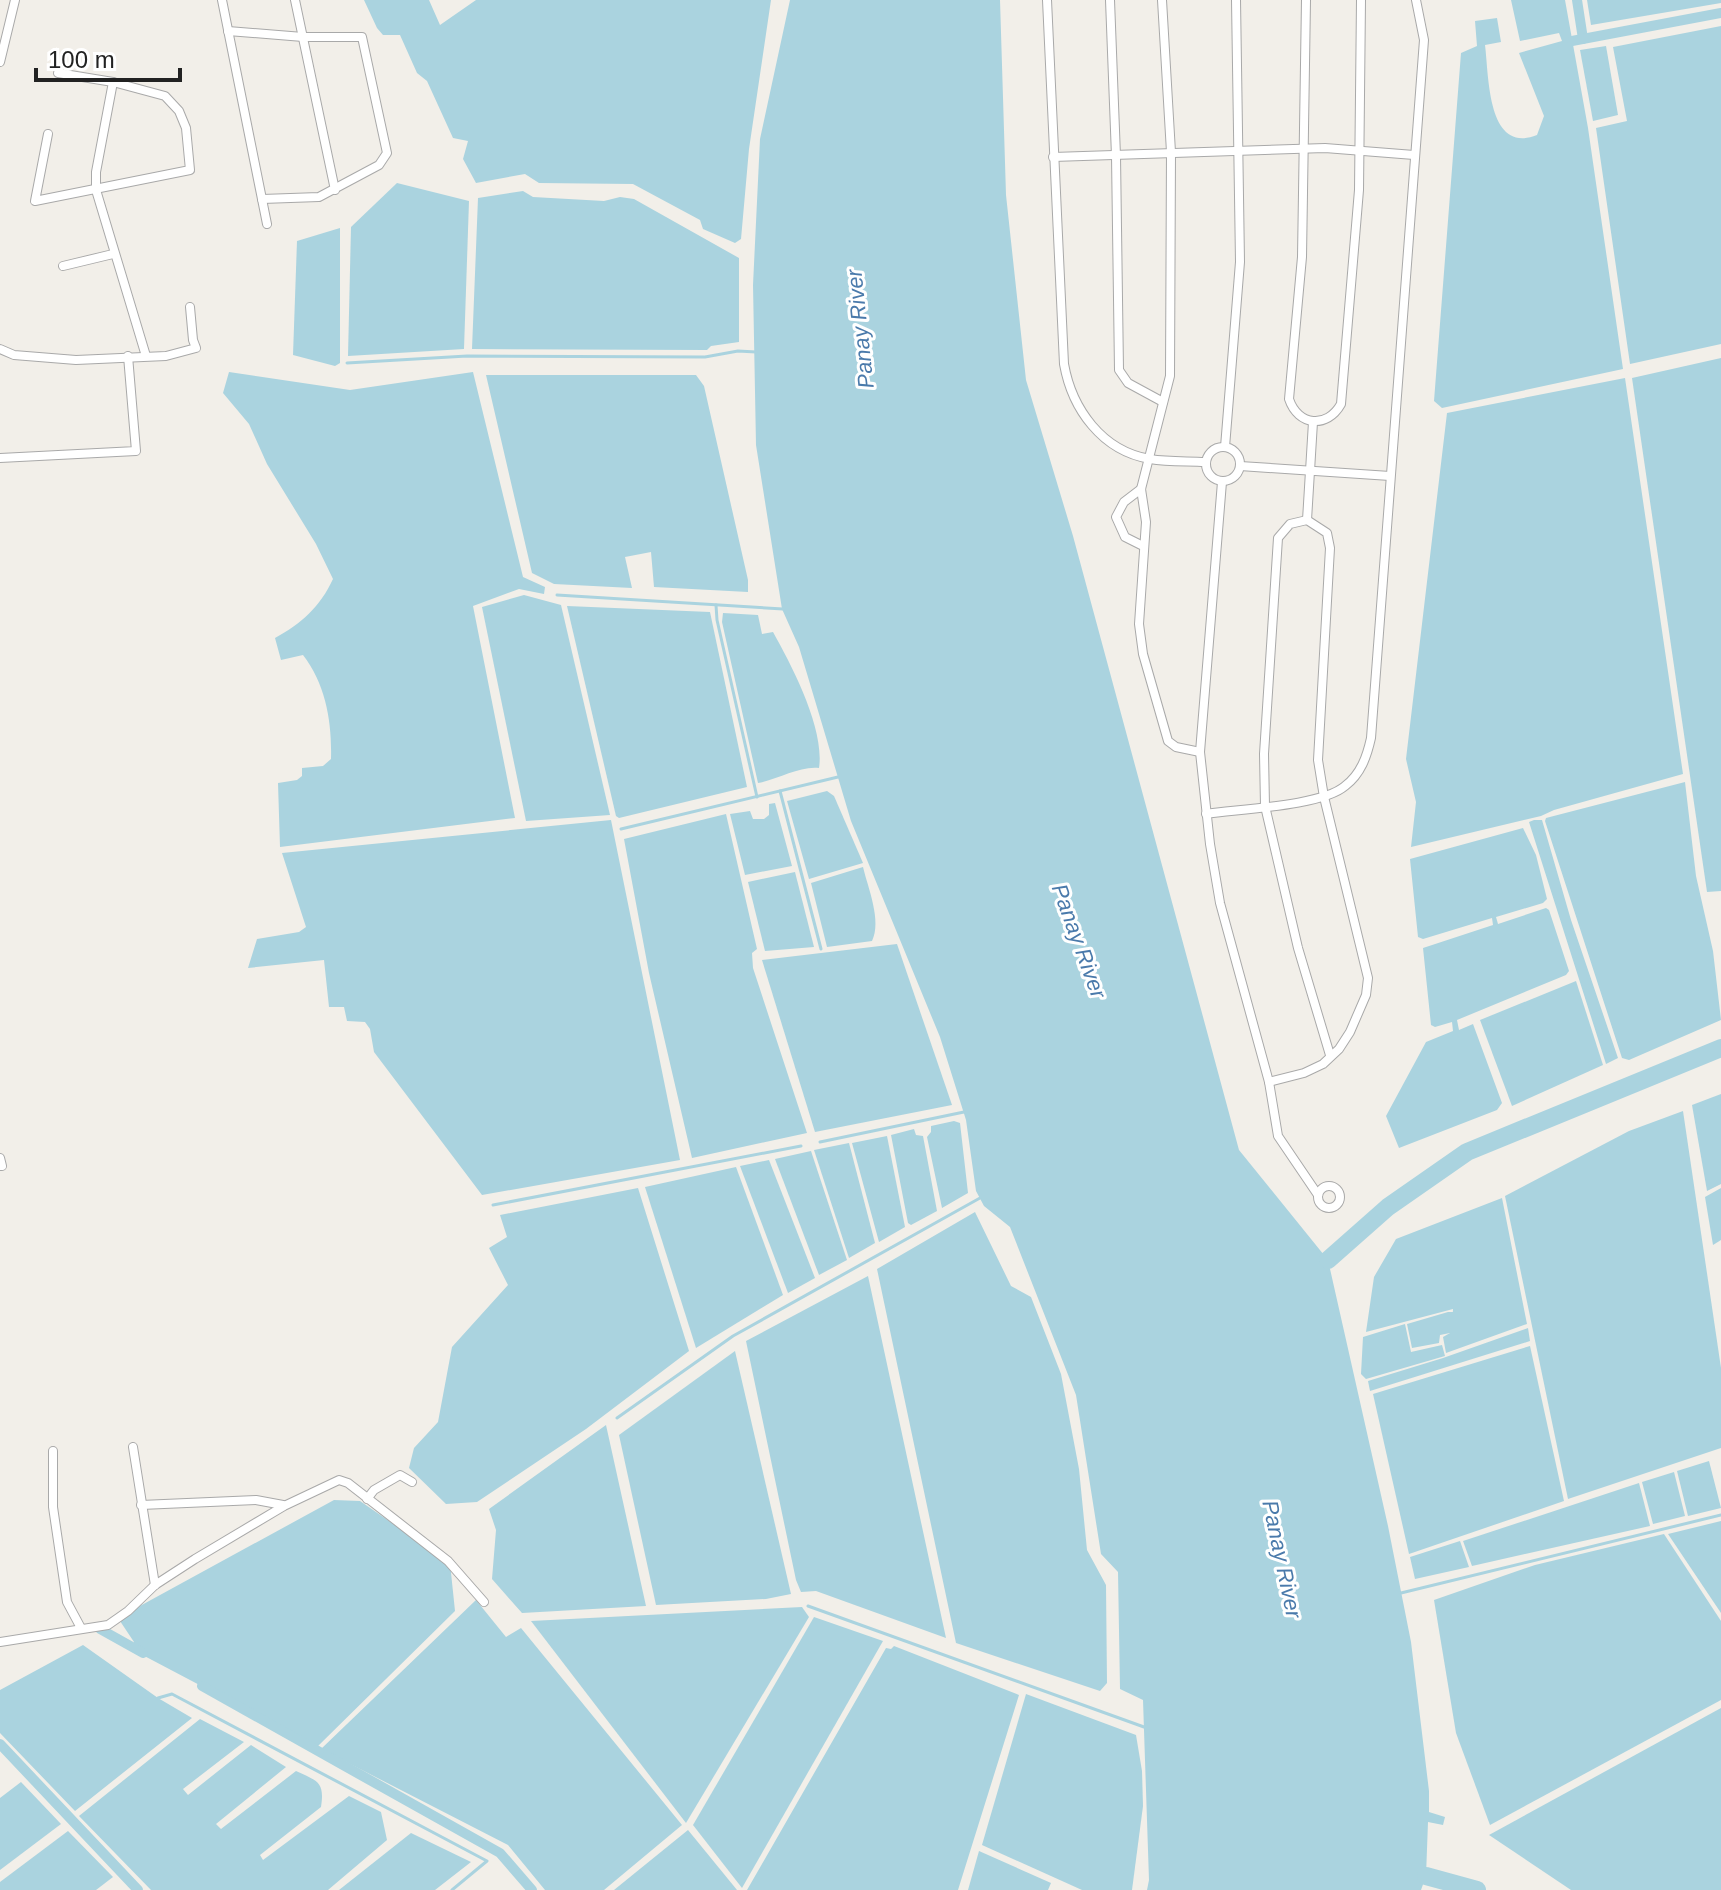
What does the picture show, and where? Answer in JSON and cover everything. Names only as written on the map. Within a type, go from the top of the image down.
[{"type":"street","points":[[0,62],[5,23],[15,0]]},
{"type":"street","points":[[222,0],[267,224]]},
{"type":"street","points":[[295,0],[335,190]]},
{"type":"street","points":[[1047,0],[1067,381],[1082,414],[1097,431],[1116,445],[1148,459],[1205,462]]},
{"type":"street","points":[[1110,0],[1119,370],[1128,383],[1163,402]]},
{"type":"street","points":[[1162,0],[1171,152],[1170,376],[1141,489],[1146,522],[1139,624],[1143,654],[1168,741],[1176,747],[1200,752]]},
{"type":"street","points":[[1225,447],[1240,262],[1236,0]]},
{"type":"street","points":[[1306,0],[1302,257],[1289,399],[1299,416],[1313,422],[1329,418],[1341,404],[1359,190],[1361,0]]},
{"type":"street","points":[[1206,814],[1324,797],[1343,789],[1354,778],[1368,752],[1424,40],[1422,17],[1416,0]]},
{"type":"street","points":[[228,31],[303,37],[362,37],[387,153],[382,162],[319,197],[262,199]]},
{"type":"street","points":[[48,134],[35,201],[190,170],[186,128],[179,111],[165,96],[113,82],[58,73]]},
{"type":"street","points":[[113,82],[96,172],[96,190],[146,356]]},
{"type":"street","points":[[1053,157],[1238,149],[1414,155]]},
{"type":"street","points":[[63,266],[113,254]]},
{"type":"street","points":[[0,349],[14,355],[76,360],[166,356],[196,348],[190,307]]},
{"type":"street","points":[[0,458],[136,451],[128,356]]},
{"type":"street","points":[[1307,520],[1313,422]]},
{"type":"street","points":[[1225,447],[1234,451],[1240,466],[1236,475],[1222,482],[1208,473],[1205,462],[1214,449],[1225,447]]},
{"type":"street","points":[[1240,466],[1390,476]]},
{"type":"street","points":[[1222,482],[1200,752],[1206,814],[1220,903],[1269,1082],[1278,1136],[1318,1195]]},
{"type":"street","points":[[1141,489],[1124,502],[1116,517],[1125,537],[1143,546]]},
{"type":"street","points":[[1269,1082],[1304,1073],[1323,1064],[1339,1049],[1361,1012],[1368,978],[1324,797],[1318,760],[1330,548],[1327,533],[1307,520],[1290,524],[1278,538],[1264,754],[1265,806],[1298,948],[1330,1055]]},
{"type":"street","points":[[0,1158],[0,1166]]},
{"type":"street","points":[[133,1447],[155,1585]]},
{"type":"street","points":[[53,1451],[53,1507],[67,1602],[81,1628]]},
{"type":"street","points":[[367,1499],[374,1490],[400,1475],[412,1482]]},
{"type":"street","points":[[0,1642],[108,1625],[155,1585],[284,1506],[339,1480],[348,1483],[448,1561],[484,1602]]},
{"type":"street","points":[[141,1505],[256,1500],[284,1506]]},
{"type":"water","points":[[364,0],[429,0],[440,25],[476,0],[771,0],[749,149],[741,239],[735,243],[703,229],[700,220],[633,184],[539,183],[525,174],[476,183],[463,159],[468,141],[453,138],[427,81],[417,73],[400,35],[383,35]]},
{"type":"water","name":"Panay River","points":[[790,0],[1000,0],[1006,195],[1026,380],[1073,536],[1239,1150],[1328,1260],[1411,1642],[1429,1812],[1445,1817],[1443,1825],[1428,1822],[1426,1876],[1421,1890],[1147,1890],[1143,1700],[1120,1689],[1118,1572],[1101,1554],[1076,1395],[1010,1227],[984,1206],[976,1191],[966,1120],[940,1037],[851,821],[799,647],[782,609],[756,445],[753,285],[760,139]]},
{"type":"water","points":[[1511,0],[1565,0],[1588,128],[1623,369],[1442,408],[1434,401],[1461,53],[1477,46],[1475,21],[1497,18],[1501,42],[1485,45],[1490,92],[1500,123],[1508,134],[1521,138],[1537,135],[1544,116],[1519,53],[1562,41],[1559,33],[1520,41]]},
{"type":"water","points":[[1587,0],[1721,0],[1721,3],[1591,25]]},
{"type":"water","points":[[1721,26],[1721,344],[1630,364],[1596,128],[1627,121],[1613,47]]},
{"type":"water","points":[[1606,46],[1618,115],[1593,121],[1580,50]]},
{"type":"water","points":[[397,183],[469,201],[464,349],[348,356],[351,227]]},
{"type":"water","points":[[523,191],[533,197],[604,201],[620,197],[634,199],[739,258],[739,342],[711,346],[707,350],[472,349],[478,198]]},
{"type":"water","points":[[340,228],[340,363],[335,366],[293,355],[297,241]]},
{"type":"water","points":[[1721,358],[1721,891],[1707,892],[1632,378]]},
{"type":"water","points":[[229,372],[350,390],[473,372],[523,577],[545,587],[544,594],[519,589],[473,606],[515,818],[280,847],[278,783],[297,780],[302,776],[302,768],[323,766],[331,759],[331,745],[326,704],[311,667],[303,655],[281,660],[275,638],[309,614],[333,579],[316,544],[267,464],[249,424],[223,393]]},
{"type":"water","points":[[486,375],[696,375],[704,386],[748,580],[748,592],[654,587],[651,552],[625,557],[632,588],[554,584],[532,573]]},
{"type":"water","points":[[1625,378],[1683,774],[1541,816],[1411,847],[1416,802],[1406,759],[1447,413]]},
{"type":"water","points":[[524,595],[561,605],[610,815],[526,821],[482,607]]},
{"type":"water","points":[[567,606],[710,612],[747,787],[619,818],[616,816]]},
{"type":"water","points":[[723,613],[758,615],[762,634],[773,632],[812,717],[820,752],[819,768],[804,769],[758,783],[722,622]]},
{"type":"water","points":[[1685,782],[1696,876],[1713,951],[1721,1020],[1629,1060],[1622,1058],[1545,821],[1546,818]]},
{"type":"water","points":[[827,791],[834,796],[863,863],[809,879],[787,801]]},
{"type":"water","points":[[775,803],[792,866],[745,875],[730,814],[750,811],[753,819],[764,819],[769,815],[769,804]]},
{"type":"water","points":[[726,814],[757,949],[752,953],[753,968],[807,1133],[692,1158],[649,973],[624,839]]},
{"type":"water","points":[[611,820],[680,1160],[482,1195],[374,1052],[370,1029],[365,1022],[347,1021],[344,1007],[329,1007],[324,960],[248,968],[257,939],[299,932],[306,927],[282,853]]},
{"type":"water","points":[[1542,820],[1571,920],[1618,1058],[1606,1064],[1529,822]]},
{"type":"water","points":[[1523,828],[1536,855],[1547,899],[1543,903],[1496,917],[1498,924],[1546,908],[1569,971],[1566,975],[1457,1020],[1459,1030],[1473,1024],[1502,1103],[1497,1110],[1399,1148],[1386,1116],[1426,1042],[1453,1031],[1452,1022],[1435,1027],[1431,1025],[1423,948],[1493,925],[1492,918],[1423,939],[1418,937],[1410,859]]},
{"type":"water","points":[[863,867],[875,914],[872,941],[827,947],[811,883]]},
{"type":"water","points":[[795,872],[814,947],[765,951],[748,882]]},
{"type":"water","points":[[897,944],[952,1105],[815,1132],[762,960]]},
{"type":"water","points":[[1576,981],[1603,1065],[1512,1106],[1480,1020]]},
{"type":"water","points":[[1721,1094],[1721,1184],[1707,1191],[1692,1105]]},
{"type":"water","points":[[1683,1111],[1721,1368],[1721,1448],[1568,1499],[1505,1196],[1629,1131]]},
{"type":"water","points":[[954,1121],[960,1123],[968,1193],[942,1208],[927,1137],[931,1126]]},
{"type":"water","points":[[914,1129],[916,1135],[923,1136],[937,1211],[911,1225],[908,1223],[891,1135]]},
{"type":"water","points":[[887,1136],[905,1227],[879,1242],[852,1143]]},
{"type":"water","points":[[849,1143],[875,1243],[849,1258],[814,1150]]},
{"type":"water","points":[[811,1151],[847,1260],[819,1275],[775,1159]]},
{"type":"water","points":[[769,1160],[815,1278],[788,1293],[740,1166]]},
{"type":"water","points":[[736,1167],[783,1295],[696,1348],[645,1187]]},
{"type":"water","points":[[638,1188],[689,1351],[586,1429],[477,1502],[446,1504],[409,1468],[414,1448],[438,1422],[452,1347],[508,1285],[489,1248],[507,1237],[500,1215]]},
{"type":"water","points":[[1721,1188],[1721,1240],[1713,1245],[1705,1197]]},
{"type":"water","points":[[1502,1198],[1527,1324],[1446,1353],[1443,1337],[1450,1333],[1440,1335],[1439,1343],[1412,1348],[1407,1324],[1453,1312],[1453,1309],[1366,1332],[1374,1277],[1396,1239]]},
{"type":"water","points":[[975,1212],[1011,1286],[1031,1297],[1061,1374],[1079,1469],[1087,1550],[1106,1585],[1107,1683],[1100,1691],[956,1643],[877,1269]]},
{"type":"water","points":[[868,1276],[946,1638],[816,1591],[801,1592],[796,1580],[746,1341]]},
{"type":"water","points":[[1405,1324],[1411,1352],[1442,1345],[1445,1356],[1366,1379],[1361,1374],[1363,1337]]},
{"type":"water","points":[[1528,1328],[1530,1341],[1370,1391],[1368,1381]]},
{"type":"water","points":[[1530,1346],[1564,1501],[1409,1554],[1373,1394]]},
{"type":"water","points":[[735,1351],[791,1594],[766,1599],[656,1605],[619,1435]]},
{"type":"water","points":[[606,1425],[646,1606],[522,1613],[492,1579],[496,1530],[489,1509]]},
{"type":"water","points":[[1709,1461],[1721,1508],[1688,1516],[1677,1471]]},
{"type":"water","points":[[1674,1472],[1685,1516],[1653,1524],[1642,1482]]},
{"type":"water","points":[[1639,1483],[1650,1526],[1472,1566],[1463,1541]]},
{"type":"water","points":[[334,1500],[360,1501],[450,1563],[455,1611],[317,1747],[133,1650],[134,1642],[118,1618]]},
{"type":"water","points":[[1721,1521],[1721,1613],[1668,1534]]},
{"type":"water","points":[[1664,1534],[1721,1621],[1721,1700],[1490,1825],[1456,1733],[1434,1600],[1535,1565]]},
{"type":"water","points":[[1460,1541],[1469,1567],[1415,1579],[1410,1557]]},
{"type":"water","points":[[476,1600],[506,1637],[521,1628],[682,1825],[604,1890],[545,1890],[508,1845],[321,1749]]},
{"type":"water","points":[[802,1607],[809,1617],[686,1823],[531,1621]]},
{"type":"water","points":[[814,1617],[883,1641],[742,1888],[693,1825]]},
{"type":"water","points":[[83,1645],[192,1718],[75,1811],[0,1733],[0,1690]]},
{"type":"water","points":[[894,1646],[1019,1695],[958,1890],[747,1890],[886,1648]]},
{"type":"water","points":[[1026,1694],[1136,1735],[1142,1771],[1143,1806],[1132,1890],[1082,1890],[982,1845]]},
{"type":"water","points":[[1721,1708],[1721,1890],[1571,1890],[1489,1835]]},
{"type":"water","points":[[200,1719],[244,1742],[183,1789],[188,1795],[251,1745],[286,1767],[216,1824],[221,1829],[296,1771],[314,1780],[320,1787],[321,1807],[260,1855],[263,1860],[349,1796],[381,1812],[387,1840],[328,1890],[151,1890],[79,1816]]},
{"type":"water","points":[[21,1782],[61,1824],[0,1870],[0,1798]]},
{"type":"water","points":[[688,1830],[737,1890],[614,1890]]},
{"type":"water","points":[[68,1831],[113,1877],[96,1890],[0,1890],[0,1882]]},
{"type":"water","points":[[411,1833],[471,1862],[435,1890],[339,1890]]},
{"type":"water","points":[[979,1851],[1051,1883],[1048,1890],[968,1890]]},
{"type":"waterway","points":[[1577,0],[1583,39]]},
{"type":"waterway","points":[[1572,41],[1721,13]]},
{"type":"waterway","points":[[347,363],[467,356],[705,357],[738,351],[756,352]]},
{"type":"waterway","points":[[557,595],[783,609]]},
{"type":"waterway","points":[[716,605],[757,797]]},
{"type":"waterway","points":[[621,829],[838,777]]},
{"type":"waterway","points":[[780,791],[821,949]]},
{"type":"waterway","points":[[1328,1260],[1388,1207],[1467,1152],[1721,1048]]},
{"type":"waterway","points":[[820,1142],[964,1112]]},
{"type":"waterway","points":[[493,1205],[801,1146]]},
{"type":"waterway","points":[[617,1418],[733,1336],[980,1198]]},
{"type":"waterway","points":[[1401,1593],[1721,1515]]},
{"type":"waterway","points":[[808,1606],[1144,1727]]},
{"type":"waterway","points":[[100,1629],[143,1653]]},
{"type":"waterway","points":[[202,1686],[500,1853],[532,1890]]},
{"type":"waterway","points":[[158,1698],[172,1694],[487,1861],[452,1890]]},
{"type":"waterway","points":[[0,1744],[138,1890]]},
{"type":"waterway","points":[[1426,1876],[1477,1890]]}]
